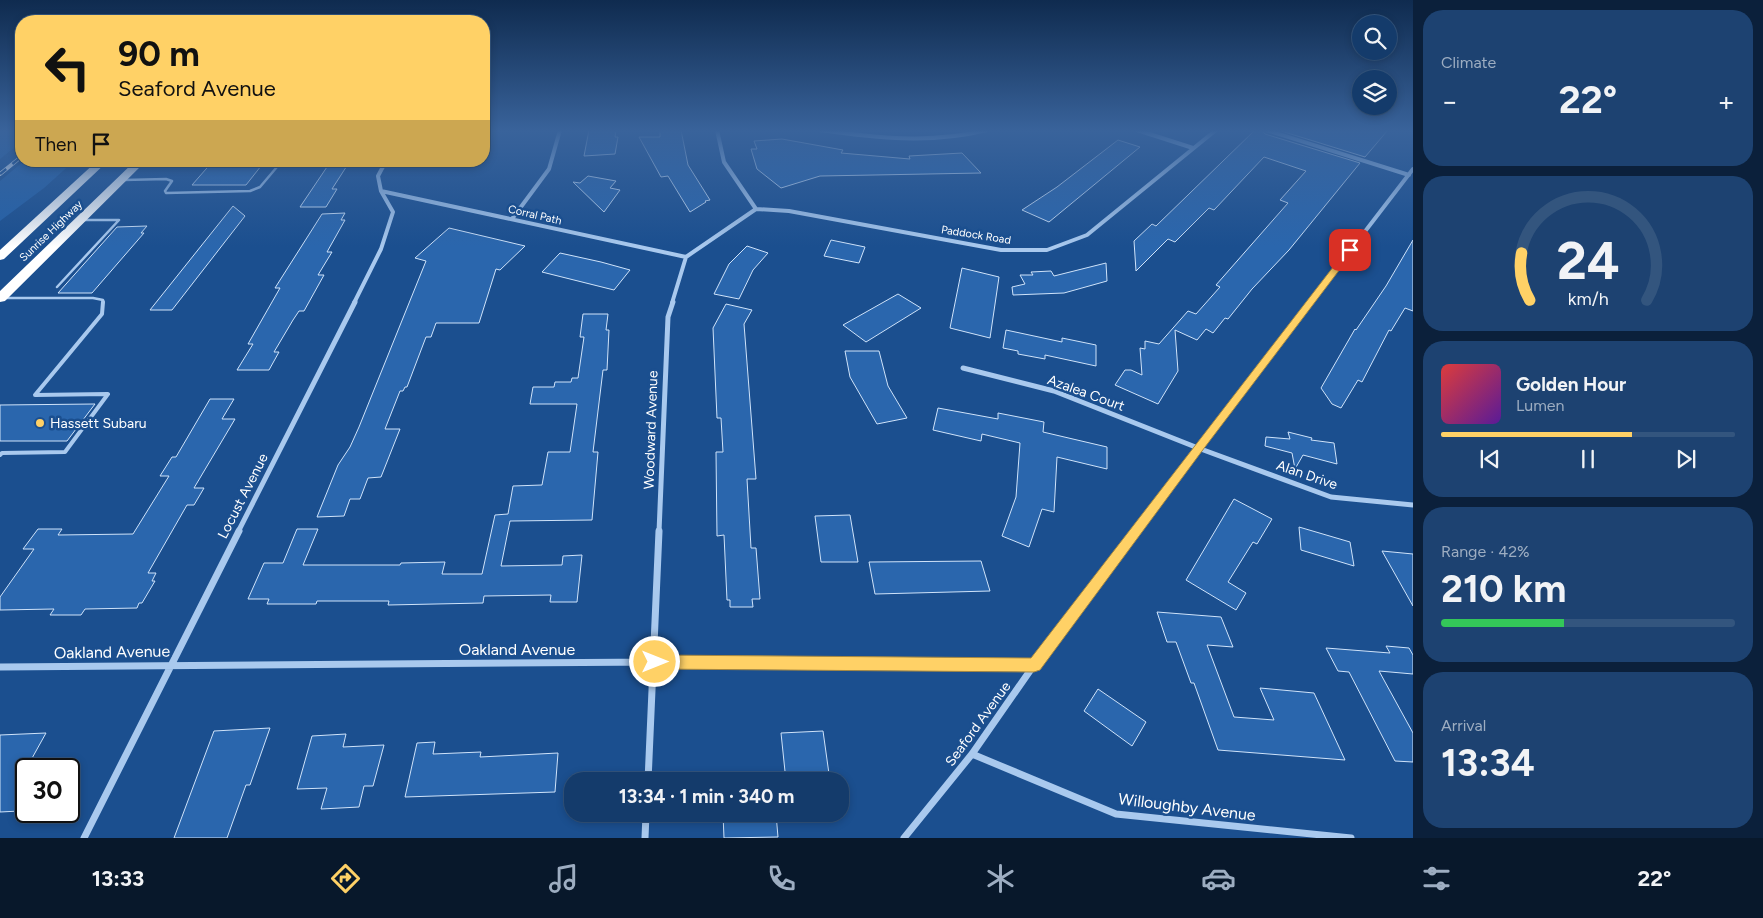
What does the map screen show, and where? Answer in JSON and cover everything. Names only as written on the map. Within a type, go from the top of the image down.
[{"type":"highway","name":"Sunrise Highway","points":[[0,256],[94,169]]},
{"type":"highway","name":"Sunrise Highway","points":[[0,298],[133,169]]},
{"type":"street","points":[[381,191],[378,176],[382,169]]},
{"type":"street","points":[[512,218],[550,169]]},
{"type":"street","points":[[686,257],[756,209],[729,169]]},
{"type":"street","name":"Paddock Road","points":[[756,209],[789,211],[1001,250],[1047,250],[1087,235],[1167,169]]},
{"type":"street","points":[[1393,169],[1409,174]]},
{"type":"street","name":"Seaford Avenue","points":[[904,838],[972,754],[1034,665],[1413,169]]},
{"type":"street","name":"Corral Path","points":[[381,191],[686,257]]},
{"type":"street","name":"Locust Avenue","points":[[84,838],[382,249],[393,212],[381,191]]},
{"type":"street","name":"Woodward Avenue","points":[[649,772],[655,662],[668,317],[686,257]]},
{"type":"street","name":"Azalea Court","points":[[963,368],[1054,391],[1198,448]]},
{"type":"street","name":"Alan Drive","points":[[1198,448],[1332,498],[1413,505]]},
{"type":"street","name":"Oakland Avenue","points":[[0,667],[655,662],[1034,665]]},
{"type":"street","name":"Willoughby Avenue","points":[[972,754],[1116,814],[1351,838]]},
{"type":"street","points":[[645,838],[646,822]]},
{"type":"lane","points":[[122,180],[166,179],[172,181],[165,191],[166,193],[250,191],[260,187],[275,169]]},
{"type":"lane","points":[[57,287],[119,220],[80,220]]},
{"type":"lane","points":[[0,298],[94,298],[103,300],[102,314],[35,395],[108,394],[65,452],[2,453],[0,455]]},
{"type":"shaded area","points":[[14,169],[65,169],[44,188],[0,221],[0,181]]},
{"type":"building","points":[[206,169],[259,169],[246,185],[192,185]]},
{"type":"building","points":[[326,169],[345,169],[332,189],[337,189],[326,207],[300,207]]},
{"type":"building","points":[[657,169],[691,169],[710,200],[705,201],[690,212],[668,176],[661,177]]},
{"type":"building","points":[[757,169],[977,169],[981,173],[820,176],[781,188]]},
{"type":"building","points":[[1080,169],[1113,169],[1049,222],[1022,210]]},
{"type":"building","points":[[1215,169],[1253,169],[1214,210],[1209,208],[1175,242],[1168,239],[1136,271],[1134,241],[1152,224],[1156,226]]},
{"type":"building","points":[[1300,169],[1355,169],[1289,250],[1252,289],[1228,319],[1225,318],[1213,333],[1206,329],[1197,340],[1175,330],[1178,371],[1158,404],[1115,385],[1125,370],[1131,370],[1142,375],[1140,348],[1145,349],[1145,341],[1159,344],[1188,311],[1196,314],[1220,287],[1216,285],[1288,203],[1280,200],[1306,171]]},
{"type":"building","points":[[588,176],[616,181],[610,188],[620,190],[604,212],[573,182],[580,183]]},
{"type":"building","points":[[233,206],[245,216],[172,310],[150,310]]},
{"type":"building","points":[[345,213],[341,220],[345,220],[327,252],[332,252],[318,275],[324,275],[304,311],[299,311],[274,352],[279,352],[269,370],[237,370],[253,344],[248,344],[280,288],[275,288],[322,214]]},
{"type":"building","points":[[147,226],[141,233],[144,233],[92,293],[58,293],[117,227]]},
{"type":"building","points":[[449,228],[525,246],[500,270],[496,269],[479,323],[436,323],[431,337],[426,337],[407,387],[400,391],[385,429],[400,429],[381,477],[368,478],[360,499],[350,499],[344,516],[317,517],[338,465],[350,447],[359,427],[426,261],[415,258]]},
{"type":"building","points":[[831,240],[865,247],[859,263],[824,256]]},
{"type":"building","points":[[1413,240],[1413,311],[1405,308],[1391,331],[1389,330],[1362,382],[1358,380],[1341,408],[1332,404],[1321,388],[1355,329],[1386,286]]},
{"type":"building","points":[[747,246],[768,253],[753,270],[739,299],[714,294],[729,264]]},
{"type":"building","points":[[560,253],[630,270],[614,290],[542,272]]},
{"type":"building","points":[[1106,263],[1107,281],[1064,293],[1013,295],[1012,287],[1025,284],[1020,275],[1033,275],[1031,272],[1051,271],[1054,276]]},
{"type":"building","points":[[962,268],[999,277],[990,338],[950,328]]},
{"type":"building","points":[[898,294],[921,308],[866,342],[843,325]]},
{"type":"building","points":[[726,304],[752,310],[744,324],[756,479],[747,479],[751,548],[756,548],[760,599],[752,599],[753,607],[730,607],[730,600],[727,600],[724,535],[717,536],[716,452],[723,452],[721,418],[717,418],[713,328]]},
{"type":"building","points":[[583,314],[608,314],[606,330],[609,330],[607,370],[603,370],[593,452],[598,452],[592,520],[510,521],[501,566],[562,565],[563,556],[582,555],[577,602],[550,602],[551,595],[484,596],[483,603],[388,605],[389,601],[317,601],[316,604],[267,604],[269,599],[248,599],[264,563],[283,563],[297,529],[318,529],[303,565],[400,565],[401,563],[445,562],[442,574],[482,574],[495,515],[508,514],[513,486],[542,485],[548,452],[570,452],[577,404],[530,404],[533,387],[554,387],[555,382],[571,382],[572,378],[578,378],[584,337],[580,337]]},
{"type":"building","points":[[1006,330],[1062,342],[1062,338],[1096,345],[1096,366],[1045,355],[1045,359],[1018,354],[1018,351],[1003,348]]},
{"type":"building","points":[[845,351],[879,351],[888,386],[907,418],[877,424],[850,377]]},
{"type":"building","points":[[210,399],[234,399],[222,419],[235,419],[194,488],[204,488],[194,505],[187,505],[148,573],[156,573],[152,581],[155,581],[142,603],[139,603],[137,608],[85,609],[81,615],[50,615],[54,609],[0,610],[0,597],[34,549],[23,549],[38,529],[62,529],[58,535],[133,534],[169,476],[160,476],[172,457],[176,457]]},
{"type":"building","name":"Hassett Subaru","points":[[95,404],[67,441],[0,441],[0,405]]},
{"type":"building","points":[[938,408],[998,419],[998,413],[1044,422],[1043,432],[1107,447],[1107,469],[1057,457],[1054,512],[1042,509],[1029,547],[1002,536],[1016,497],[1020,443],[982,434],[981,441],[933,430]]},
{"type":"building","points":[[1288,432],[1312,438],[1311,440],[1334,443],[1337,464],[1303,455],[1295,469],[1292,453],[1265,446],[1266,437],[1290,439]]},
{"type":"building","points":[[1234,499],[1272,519],[1257,544],[1253,542],[1228,582],[1246,593],[1236,610],[1186,580]]},
{"type":"building","points":[[850,515],[858,562],[821,562],[815,516]]},
{"type":"building","points":[[1299,527],[1350,542],[1354,566],[1301,550]]},
{"type":"building","points":[[1382,551],[1413,554],[1413,606]]},
{"type":"building","points":[[981,561],[990,591],[875,594],[869,562]]},
{"type":"building","points":[[1157,612],[1221,617],[1233,647],[1207,645],[1234,717],[1274,720],[1260,688],[1314,693],[1345,760],[1218,750],[1194,683],[1191,683],[1176,642],[1167,642]]},
{"type":"building","points":[[1386,646],[1409,648],[1413,655],[1413,674],[1379,671],[1413,733],[1413,762],[1395,761],[1349,672],[1338,671],[1326,648],[1390,653]]},
{"type":"building","points":[[1098,689],[1146,722],[1132,746],[1084,711]]},
{"type":"building","points":[[270,728],[250,785],[246,785],[227,838],[174,838],[214,731]]},
{"type":"building","points":[[823,731],[829,772],[785,772],[781,733]]},
{"type":"building","points":[[46,733],[32,758],[15,758],[15,811],[0,812],[0,735]]},
{"type":"building","points":[[346,734],[343,747],[384,745],[373,786],[364,786],[359,807],[321,809],[327,788],[297,789],[312,736]]},
{"type":"building","points":[[435,742],[433,754],[481,752],[480,757],[558,753],[555,792],[405,797],[417,743]]},
{"type":"building","points":[[723,822],[777,822],[778,837],[724,838]]},
{"type":"railway","points":[[0,174],[6,169]]},
{"type":"place","name":"Hassett Subaru","points":[[40,423]]},
{"type":"route","points":[[655,662],[1034,665],[1350,250]]}]
